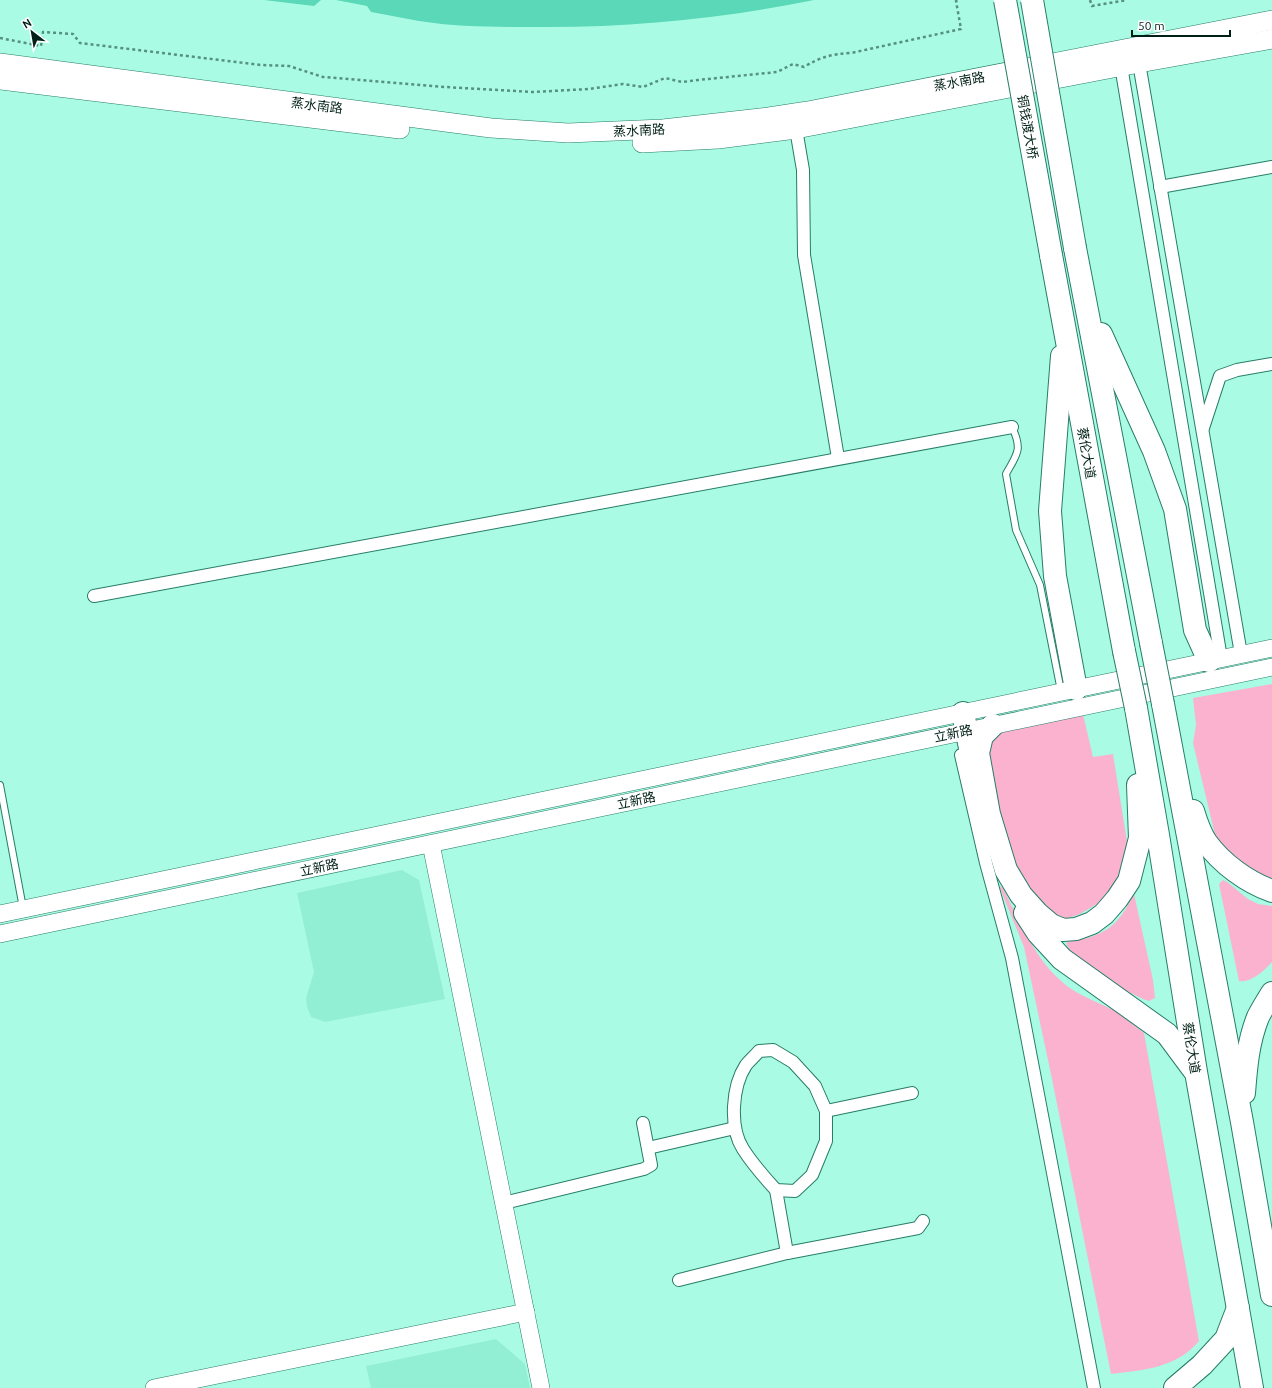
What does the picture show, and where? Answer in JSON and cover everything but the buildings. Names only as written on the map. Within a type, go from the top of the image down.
[{"type":"highway","name":"铜钱渡大桥","points":[[1005,0],[1051,255]]},
{"type":"highway","name":"铜钱渡大桥","points":[[1032,0],[1075,248]]},
{"type":"highway","name":"蔡伦大道","points":[[1075,248],[1163,704]]},
{"type":"highway","name":"蔡伦大道","points":[[1051,255],[1160,843],[1196,1072],[1252,1388]]},
{"type":"highway","points":[[1086,301],[1154,451],[1175,509],[1195,630],[1215,660]]},
{"type":"highway","points":[[1064,324],[1050,511],[1055,576],[1069,691]]},
{"type":"highway","points":[[1163,704],[1197,823],[1206,842],[1221,859],[1238,873],[1257,886],[1272,891]]},
{"type":"highway","points":[[1163,704],[1242,1122],[1268,1242],[1272,1295]]},
{"type":"highway","points":[[993,725],[982,736],[978,753],[989,814],[1006,870],[1021,895],[1038,914],[1051,925],[1063,930],[1076,929],[1092,923],[1104,914],[1117,900],[1129,881],[1140,838],[1136,708]]},
{"type":"highway","points":[[962,725],[983,812],[1000,867],[1015,899],[1038,933],[1062,959],[1167,1034],[1196,1072]]},
{"type":"highway","points":[[1242,1122],[1247,1058],[1251,1036],[1259,1016],[1270,1001]]},
{"type":"highway","points":[[1175,1388],[1202,1365],[1226,1339],[1238,1308]]},
{"type":"main road","name":"蒸水南路","points":[[0,64],[491,128],[568,133],[663,129],[808,111],[1272,20]]},
{"type":"main road","name":"蒸水南路","points":[[0,80],[500,141],[571,145],[718,139],[796,129],[1130,64],[1272,39]]},
{"type":"main road","name":"立新路","points":[[0,934],[431,844],[962,725],[1069,691],[1272,648]]},
{"type":"main road","name":"立新路","points":[[0,914],[962,725],[993,725],[1272,667]]},
{"type":"main road","points":[[431,844],[541,1388]]},
{"type":"main road","points":[[154,1388],[526,1312]]},
{"type":"street","points":[[1130,64],[1160,187],[1240,654]]},
{"type":"street","points":[[1130,64],[1215,660]]},
{"type":"street","points":[[796,129],[803,170],[804,255],[838,458]]},
{"type":"street","points":[[1160,187],[1272,167]]},
{"type":"street","points":[[1202,431],[1220,376],[1237,370],[1272,364]]},
{"type":"street","points":[[94,596],[1012,427]]},
{"type":"street","points":[[962,725],[986,864],[1012,958],[1094,1388]]},
{"type":"street","points":[[776,1190],[795,1191],[812,1175],[826,1141],[826,1110],[815,1086],[793,1062],[773,1050],[759,1052],[746,1066],[737,1085],[734,1106],[735,1128],[742,1148],[762,1175],[776,1190],[787,1253]]},
{"type":"street","points":[[826,1110],[912,1094]]},
{"type":"street","points":[[504,1203],[651,1165],[643,1123]]},
{"type":"street","points":[[648,1148],[735,1128]]},
{"type":"street","points":[[679,1280],[787,1253],[918,1228],[923,1221]]},
{"type":"lane","points":[[1012,427],[1018,440],[1018,453],[1006,474],[1016,530],[1040,585],[1069,691]]},
{"type":"lane","points":[[0,785],[23,909]]},
{"type":"path","points":[[0,38],[41,46],[43,32],[72,34],[80,43],[261,66],[290,66],[323,77],[445,87],[533,92],[589,89],[623,84],[643,87],[665,78],[682,82],[778,72],[793,64],[804,67],[817,59],[835,54],[851,53],[961,29],[956,1],[959,0]]},
{"type":"path","points":[[1090,0],[1092,6],[1127,0]]},
{"type":"shaded area","points":[[264,0],[321,0],[314,6]]},
{"type":"shaded area","points":[[336,0],[814,0],[779,7],[674,21],[604,26],[534,27],[476,26],[433,23],[371,12],[367,6]]},
{"type":"shaded area","points":[[1272,684],[1272,883],[1248,870],[1217,843],[1193,743],[1196,725],[1193,698]]},
{"type":"shaded area","points":[[1083,714],[1093,757],[1113,754],[1129,854],[1115,887],[1097,904],[1080,914],[1066,919],[1052,917],[1042,911],[1008,859],[985,746],[992,733]]},
{"type":"shaded area","points":[[402,870],[419,880],[445,999],[325,1022],[311,1017],[307,1007],[306,998],[314,972],[297,893]]},
{"type":"shaded area","points":[[1223,880],[1248,899],[1258,904],[1272,906],[1272,962],[1253,978],[1244,981],[1239,981],[1219,884]]},
{"type":"shaded area","points":[[999,886],[1003,888],[1032,944],[1050,969],[1073,990],[1117,1012],[1128,1019],[1144,1033],[1199,1341],[1180,1357],[1159,1366],[1111,1374],[1024,947]]},
{"type":"shaded area","points":[[1134,894],[1153,980],[1155,998],[1149,1001],[1118,987],[1072,955],[1066,943],[1096,935],[1111,927],[1121,916]]},
{"type":"shaded area","points":[[496,1339],[525,1364],[530,1388],[371,1388],[366,1366]]}]
